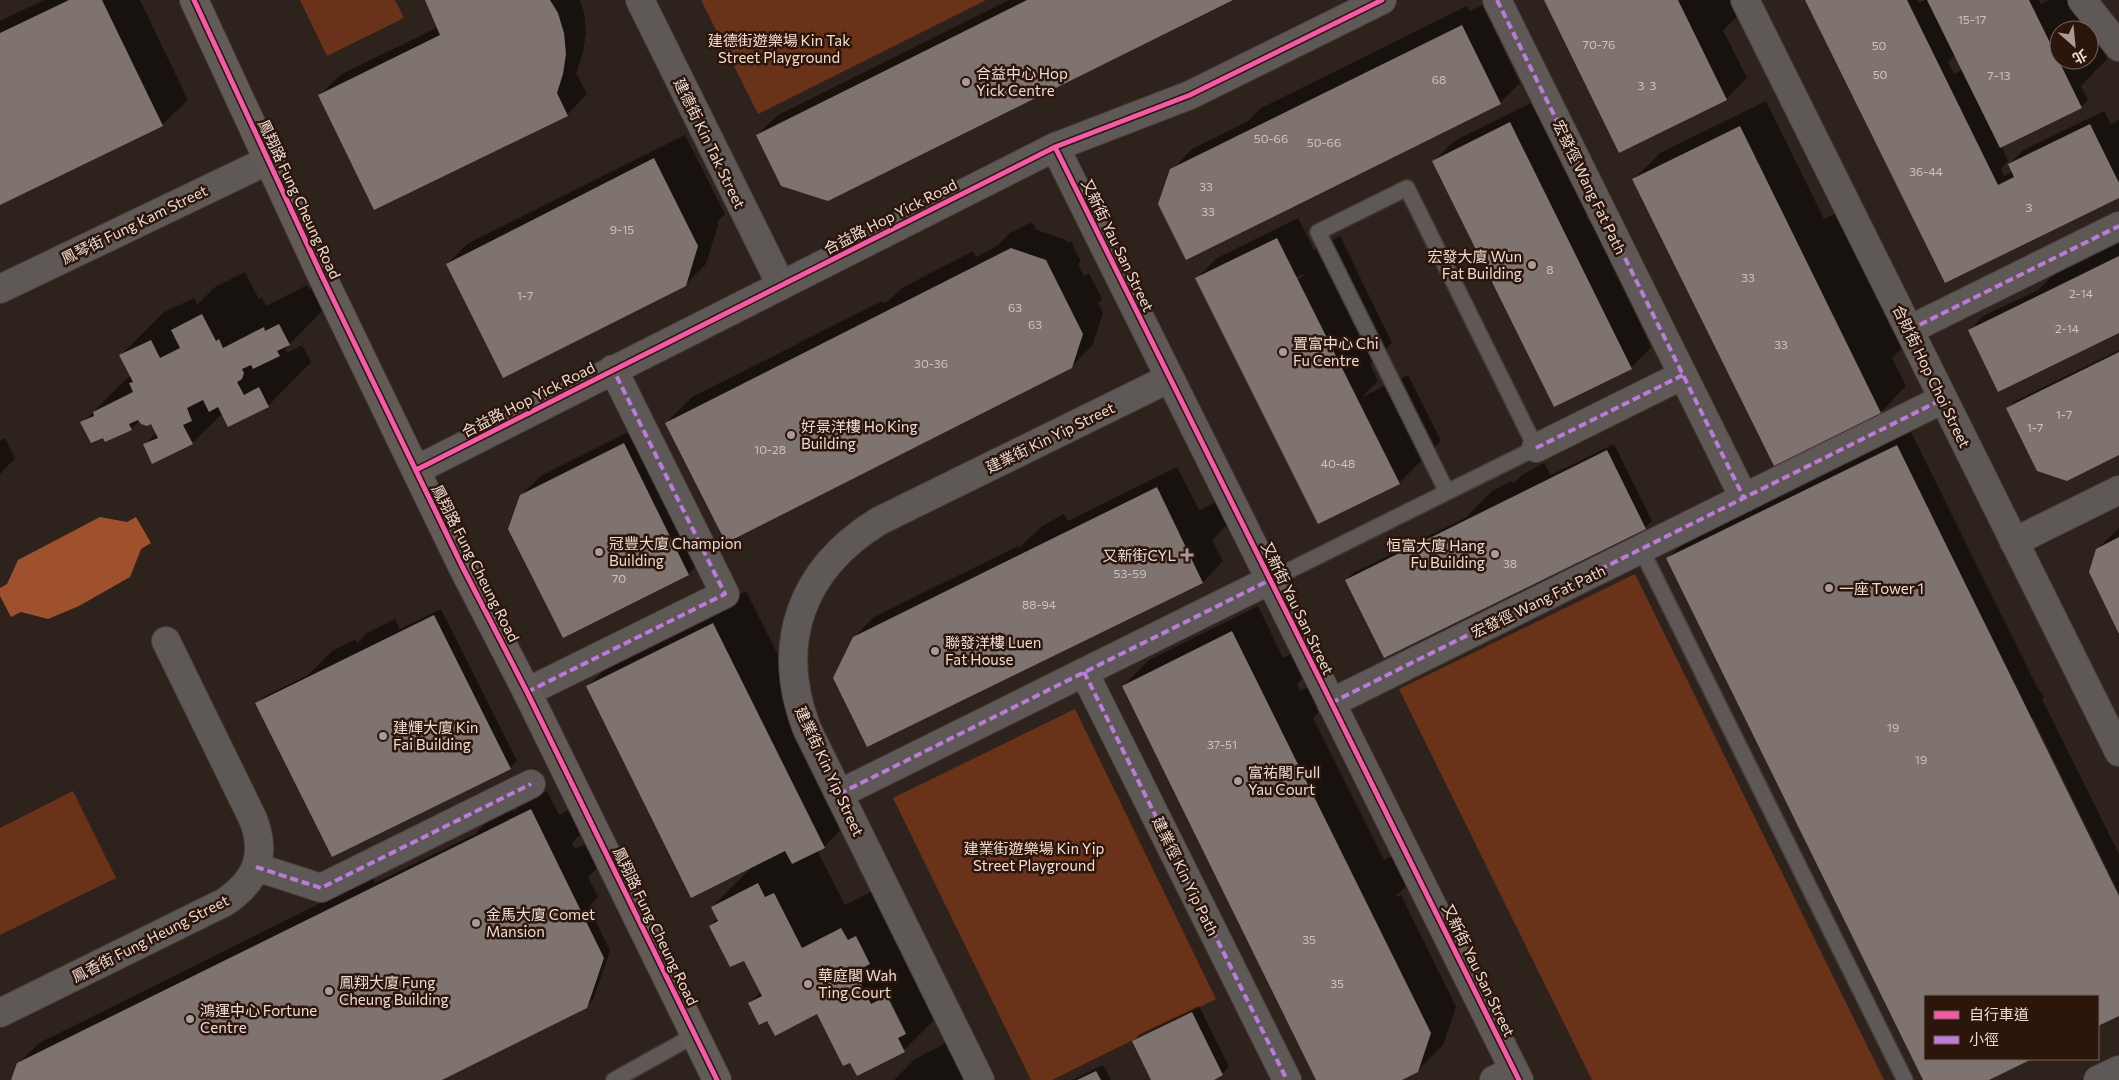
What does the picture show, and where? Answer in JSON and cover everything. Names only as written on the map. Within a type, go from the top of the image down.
[{"type":"street","name":"鳳翔路 Fung Cheung Road","points":[[194,0],[320,272],[717,1080]]},
{"type":"street","name":"建德街 Kin Tak Street","points":[[640,0],[781,285]]},
{"type":"street","name":"合益路 Hop Yick Road","points":[[416,470],[1055,147],[1190,95],[1382,0]]},
{"type":"street","name":"宏發徑 Wang Fat Path","points":[[1497,0],[1744,498]]},
{"type":"street","name":"合財街 Hop Choi Street","points":[[1745,0],[2119,752]]},
{"type":"street","points":[[2082,0],[2119,47]]},
{"type":"street","name":"又新街 Yau San Street","points":[[1055,147],[1332,703],[1509,1077]]},
{"type":"street","name":"鳳琴街 Fung Kam Street","points":[[0,289],[269,160]]},
{"type":"street","points":[[1909,330],[2119,226]]},
{"type":"street","points":[[527,692],[725,594],[613,369]]},
{"type":"street","points":[[1536,448],[1683,375]]},
{"type":"street","name":"建業街 Kin Yip Street","points":[[980,1080],[807,729],[799,706],[794,682],[792,658],[795,634],[810,589],[824,568],[858,534],[879,521],[1170,378]]},
{"type":"street","name":"宏發徑 Wang Fat Path","points":[[1332,703],[1943,399]]},
{"type":"street","points":[[2014,542],[2119,490]]},
{"type":"street","points":[[839,794],[1270,580]]},
{"type":"street","name":"鳳香街 Fung Heung Street","points":[[0,1013],[225,902],[238,893],[249,881],[256,867],[260,850],[259,834],[166,641]]},
{"type":"street","name":"建業徑 Kin Yip Path","points":[[1084,672],[1287,1080]]},
{"type":"street","points":[[256,867],[321,888],[531,784]]},
{"type":"street","points":[[2098,1080],[2119,1070]]},
{"type":"lane","points":[[1270,580],[1448,492],[1536,448],[1407,188],[1318,232],[1448,492]]},
{"type":"lane","points":[[1641,549],[1904,1080]]},
{"type":"lane","points":[[614,1080],[694,1034]]},
{"type":"green space","points":[[300,0],[395,0],[404,18],[327,56]]},
{"type":"green space","name":"建德街遊樂場 Kin Tak Street Playground","points":[[701,0],[986,0],[758,114]]},
{"type":"green space","points":[[1635,574],[1884,1080],[1592,1080],[1399,689]]},
{"type":"green space","name":"建業街遊樂場 Kin Yip Street Playground","points":[[1075,709],[1216,999],[1052,1080],[1031,1080],[893,798]]},
{"type":"green space","points":[[73,791],[116,878],[0,935],[0,828]]},
{"type":"shaded area","points":[[100,517],[127,522],[136,517],[151,543],[141,549],[130,577],[79,606],[48,619],[21,612],[11,617],[0,596],[0,588],[7,584],[18,560]]},
{"type":"building","points":[[69,0],[102,0],[163,126],[0,205],[0,33]]},
{"type":"building","points":[[425,0],[550,0],[558,13],[564,33],[566,54],[563,74],[557,93],[568,116],[374,210],[318,95],[440,35]]},
{"type":"building","name":"合益中心 Hop Yick Centre","points":[[1027,0],[1233,0],[828,201],[781,186],[756,135]]},
{"type":"building","points":[[1544,0],[1678,0],[1727,100],[1619,153]]},
{"type":"building","points":[[1805,0],[1907,0],[1998,185],[2014,177],[2008,164],[2090,124],[2119,183],[2119,198],[1945,283]]},
{"type":"building","points":[[1927,0],[2029,0],[2049,41],[2049,70],[2063,70],[2082,108],[2000,148]]},
{"type":"building","points":[[1462,25],[1501,104],[1186,260],[1158,204],[1170,169]]},
{"type":"building","name":"宏發大廈 Wun Fat Building","points":[[1510,122],[1632,369],[1554,407],[1432,161]]},
{"type":"building","points":[[1740,126],[1881,413],[1774,466],[1632,179]]},
{"type":"building","points":[[654,158],[698,246],[686,286],[503,378],[446,264]]},
{"type":"building","name":"置富中心 Chi Fu Centre","points":[[1277,238],[1400,484],[1318,524],[1195,278]]},
{"type":"building","points":[[1011,248],[1046,260],[1083,334],[1072,368],[726,543],[665,423]]},
{"type":"building","points":[[2119,256],[2119,333],[1998,392],[1968,330]]},
{"type":"building","points":[[202,314],[216,341],[219,339],[223,348],[264,327],[265,331],[279,324],[290,345],[277,351],[280,356],[253,369],[251,365],[242,369],[244,373],[242,379],[237,382],[244,395],[259,387],[269,407],[228,427],[218,407],[209,412],[203,400],[187,408],[192,421],[183,425],[193,444],[152,464],[143,444],[158,438],[151,424],[147,426],[141,424],[138,420],[129,424],[132,430],[105,442],[103,438],[91,443],[80,422],[94,416],[93,412],[133,392],[129,383],[133,382],[119,355],[151,340],[160,358],[180,348],[171,330]]},
{"type":"building","points":[[2119,352],[2119,455],[2067,481],[2037,471],[2006,408]]},
{"type":"building","name":"冠豐大廈 Champion Building","points":[[624,443],[689,575],[563,638],[508,529],[520,495]]},
{"type":"building","points":[[1897,445],[2119,896],[2119,1016],[2099,1026],[2099,995],[1924,995],[1924,1060],[2030,1060],[1989,1080],[1923,1080],[1666,558]]},
{"type":"building","name":"恒富大廈 Hang Fu Building","points":[[1607,450],[1646,529],[1384,658],[1345,580]]},
{"type":"building","points":[[1157,487],[1203,583],[867,747],[833,678],[853,637]]},
{"type":"building","points":[[2119,537],[2119,634],[2089,572],[2096,549]]},
{"type":"building","name":"建輝大廈 Kin Fai Building","points":[[434,615],[511,769],[332,857],[255,703]]},
{"type":"building","points":[[713,623],[825,848],[792,864],[785,851],[691,898],[586,686]]},
{"type":"building","points":[[1232,631],[1431,1033],[1418,1072],[1402,1080],[1316,1080],[1122,686]]},
{"type":"building","points":[[531,809],[604,958],[587,1008],[442,1080],[11,1080],[17,1063]]},
{"type":"building","name":"華庭閣 Wah Ting Court","points":[[758,883],[765,897],[774,893],[802,948],[841,928],[848,940],[856,936],[870,964],[855,972],[871,1004],[887,996],[906,1034],[898,1038],[905,1052],[857,1076],[850,1063],[843,1066],[817,1014],[775,1036],[767,1021],[759,1025],[748,1003],[762,996],[744,961],[730,967],[709,926],[718,921],[711,907]]},
{"type":"building","points":[[1192,1012],[1223,1075],[1214,1080],[1151,1080],[1132,1041]]},
{"type":"building","points":[[1096,1071],[1101,1080],[1077,1080]]},
{"type":"marked path","points":[[1497,0],[1744,498]]},
{"type":"marked path","points":[[1909,330],[2119,226]]},
{"type":"marked path","points":[[527,692],[725,594],[613,369]]},
{"type":"marked path","points":[[1536,448],[1683,375]]},
{"type":"marked path","points":[[1331,703],[1943,399]]},
{"type":"marked path","points":[[839,794],[1270,580]]},
{"type":"marked path","points":[[1084,672],[1287,1080]]},
{"type":"marked path","points":[[256,867],[321,888],[531,784]]},
{"type":"cycle path","points":[[194,0],[320,272],[462,566],[527,692],[717,1080]]},
{"type":"cycle path","points":[[416,470],[1055,147],[1190,95],[1382,0]]},
{"type":"cycle path","points":[[1055,147],[1519,1080]]},
{"type":"place","name":"合益中心 Hop Yick Centre","points":[[966,82]]},
{"type":"place","name":"宏發大廈 Wun Fat Building","points":[[1532,265]]},
{"type":"place","name":"置富中心 Chi Fu Centre","points":[[1283,352]]},
{"type":"place","name":"好景洋樓 Ho King Building","points":[[791,435]]},
{"type":"place","name":"冠豐大廈 Champion Building","points":[[599,552]]},
{"type":"place","name":"恒富大廈 Hang Fu Building","points":[[1495,554]]},
{"type":"place","name":"又新街CYL","points":[[1187,555]]},
{"type":"place","name":"一座 Tower 1","points":[[1829,588]]},
{"type":"place","name":"聯發洋樓 Luen Fat House","points":[[935,651]]},
{"type":"place","name":"建輝大廈 Kin Fai Building","points":[[383,736]]},
{"type":"place","name":"富祐閣 Full Yau Court","points":[[1238,781]]},
{"type":"place","name":"金馬大廈 Comet Mansion","points":[[476,923]]},
{"type":"place","name":"華庭閣 Wah Ting Court","points":[[808,984]]},
{"type":"place","name":"鳳翔大廈 Fung Cheung Building","points":[[329,991]]},
{"type":"place","name":"鴻運中心 Fortune Centre","points":[[190,1019]]}]
